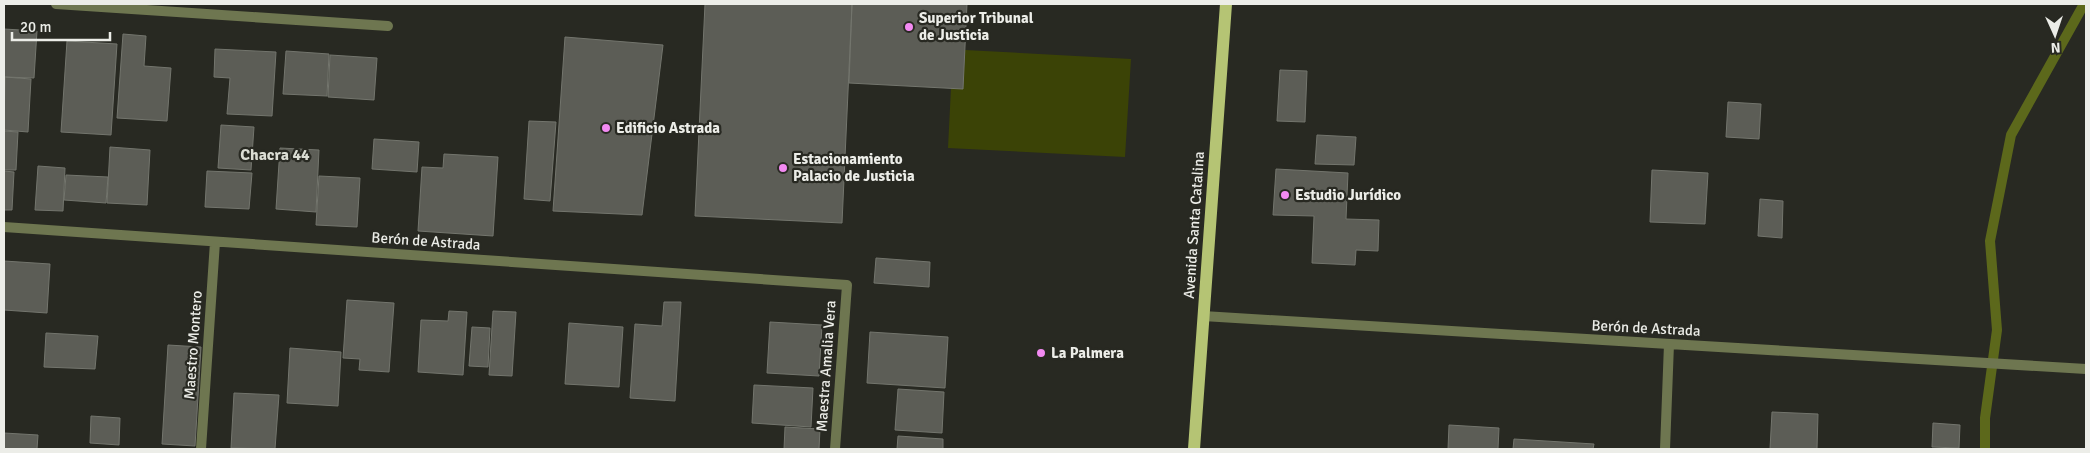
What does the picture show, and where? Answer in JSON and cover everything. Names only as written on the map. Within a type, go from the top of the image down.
[{"type":"main road","name":"Avenida Santa Catalina","points":[[1194,449],[1226,4]]},
{"type":"street","points":[[56,4],[388,26]]},
{"type":"street","name":"Berón de Astrada","points":[[4,228],[846,285]]},
{"type":"street","name":"Maestro Montero","points":[[201,449],[215,242]]},
{"type":"street","name":"Maestra Amalia Vera","points":[[835,449],[846,285]]},
{"type":"street","name":"Berón de Astrada","points":[[1203,316],[2086,370]]},
{"type":"street","points":[[1664,449],[1669,344]]},
{"type":"green space","points":[[965,50],[1131,59],[1125,157],[948,148],[951,88],[963,88]]},
{"type":"building","points":[[705,4],[852,4],[842,223],[695,216]]},
{"type":"building","name":"Superior Tribunal de Justicia","points":[[852,4],[967,4],[963,89],[849,83]]},
{"type":"building","points":[[4,29],[37,31],[34,78],[4,77]]},
{"type":"building","points":[[123,34],[146,36],[144,66],[171,68],[167,121],[117,118]]},
{"type":"building","name":"Edificio Astrada","points":[[565,37],[663,45],[642,215],[553,211]]},
{"type":"building","points":[[67,41],[117,44],[111,135],[61,132]]},
{"type":"building","points":[[215,49],[276,52],[272,116],[227,114],[230,78],[214,77]]},
{"type":"building","points":[[286,51],[329,54],[327,96],[283,94]]},
{"type":"building","points":[[330,55],[377,58],[374,100],[328,97]]},
{"type":"building","points":[[1280,70],[1307,71],[1305,122],[1277,121]]},
{"type":"building","points":[[5,77],[31,79],[28,132],[4,130]]},
{"type":"building","points":[[1728,102],[1761,104],[1759,139],[1726,137]]},
{"type":"building","points":[[529,121],[556,122],[550,201],[524,199]]},
{"type":"building","points":[[221,125],[254,127],[251,170],[218,168]]},
{"type":"building","points":[[4,131],[18,132],[16,170],[4,170]]},
{"type":"building","points":[[1317,135],[1356,137],[1354,165],[1315,164]]},
{"type":"building","points":[[374,139],[419,142],[417,172],[372,169]]},
{"type":"building","points":[[110,147],[150,150],[147,205],[107,203]]},
{"type":"building","points":[[280,148],[319,150],[316,212],[276,209]]},
{"type":"building","points":[[444,154],[498,157],[493,236],[418,231],[422,167],[443,168]]},
{"type":"building","points":[[38,166],[65,168],[63,211],[35,210]]},
{"type":"building","points":[[1276,169],[1348,173],[1346,219],[1379,220],[1378,251],[1356,250],[1355,265],[1312,263],[1314,216],[1273,215]]},
{"type":"building","points":[[1652,170],[1708,173],[1705,224],[1650,222]]},
{"type":"building","points":[[4,171],[14,172],[12,210],[4,210]]},
{"type":"building","points":[[207,171],[252,173],[249,209],[205,207]]},
{"type":"building","points":[[66,175],[108,177],[106,203],[64,200]]},
{"type":"building","points":[[319,176],[360,178],[357,227],[316,225]]},
{"type":"building","points":[[1760,199],[1783,201],[1782,238],[1758,236]]},
{"type":"building","points":[[876,258],[930,262],[929,287],[874,283]]},
{"type":"building","points":[[4,261],[50,264],[47,313],[4,310]]},
{"type":"building","points":[[347,300],[394,303],[389,372],[359,370],[360,359],[343,358]]},
{"type":"building","points":[[664,302],[681,302],[675,401],[630,398],[635,324],[662,326]]},
{"type":"building","points":[[449,311],[467,312],[463,375],[418,372],[421,320],[448,321]]},
{"type":"building","points":[[493,311],[516,312],[512,376],[489,375]]},
{"type":"building","points":[[770,322],[822,325],[819,376],[767,373]]},
{"type":"building","points":[[569,323],[623,327],[619,387],[565,384]]},
{"type":"building","points":[[472,327],[490,328],[488,367],[469,366]]},
{"type":"building","points":[[870,332],[948,337],[945,388],[867,383]]},
{"type":"building","points":[[46,333],[98,336],[95,369],[44,367]]},
{"type":"building","points":[[168,345],[201,347],[195,446],[162,444]]},
{"type":"building","points":[[290,348],[341,352],[338,406],[287,403]]},
{"type":"building","points":[[754,385],[813,388],[811,427],[752,423]]},
{"type":"building","points":[[898,389],[944,392],[942,433],[895,430]]},
{"type":"building","points":[[234,393],[279,395],[275,449],[231,448]]},
{"type":"building","points":[[1772,412],[1818,414],[1817,449],[1770,449]]},
{"type":"building","points":[[91,416],[120,418],[119,445],[90,443]]},
{"type":"building","points":[[1933,423],[1960,425],[1959,448],[1932,447]]},
{"type":"building","points":[[1449,425],[1499,428],[1498,449],[1448,449]]},
{"type":"building","points":[[785,427],[820,429],[819,449],[784,449]]},
{"type":"building","points":[[4,433],[38,435],[37,449],[4,449]]},
{"type":"building","points":[[898,436],[943,439],[943,449],[897,449]]},
{"type":"building","points":[[1514,439],[1594,444],[1593,449],[1513,449]]},
{"type":"waterway","points":[[1985,449],[1985,418],[1997,330],[1990,241],[2011,135],[2084,4]]},
{"type":"place","name":"Superior Tribunal de Justicia","points":[[909,27]]},
{"type":"place","name":"Edificio Astrada","points":[[606,128]]},
{"type":"place","name":"Estacionamiento Palacio de Justicia","points":[[783,168]]},
{"type":"place","name":"Estudio Jurídico","points":[[1285,195]]},
{"type":"place","name":"La Palmera","points":[[1041,353]]},
{"type":"district","name":"Chacra 44","points":[[275,154]]}]
